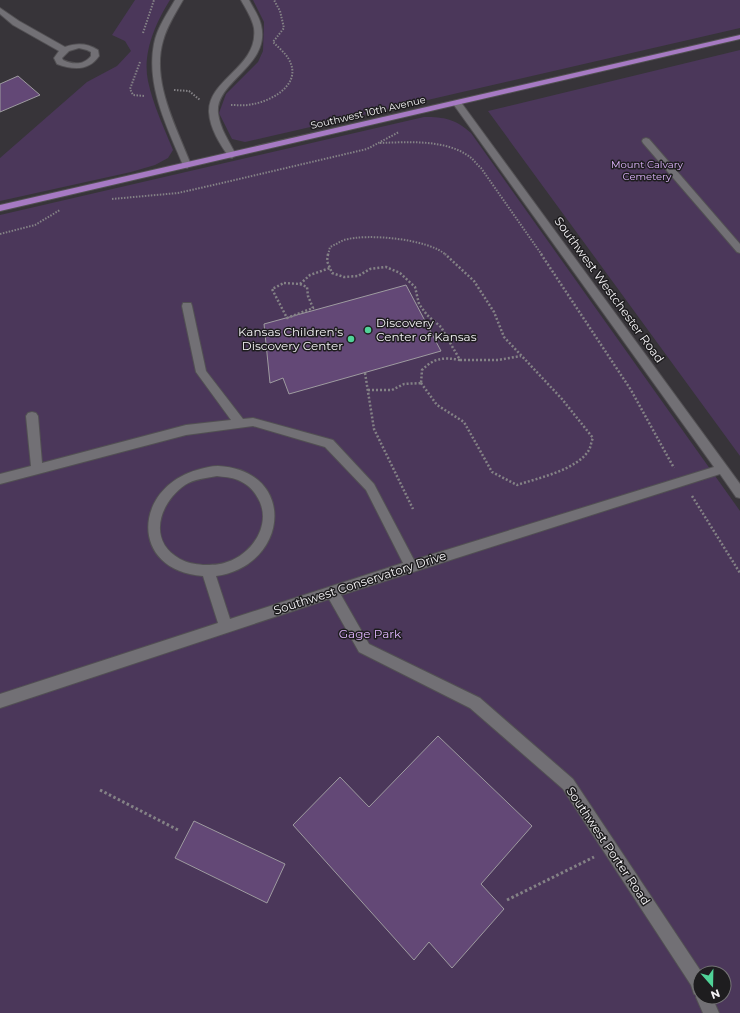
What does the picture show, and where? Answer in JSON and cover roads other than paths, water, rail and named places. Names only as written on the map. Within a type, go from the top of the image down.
[{"type":"main road","name":"Southwest 10th Avenue","points":[[0,208],[188,166],[740,37]]},
{"type":"street","points":[[179,0],[165,21],[155,55],[158,88],[188,166]]},
{"type":"street","points":[[232,155],[218,128],[214,116],[214,103],[225,85],[243,69],[256,48],[258,33],[257,26],[246,0]]},
{"type":"street","points":[[0,10],[16,23],[64,50]]},
{"type":"street","name":"Southwest Westchester Road","points":[[457,103],[740,492]]},
{"type":"street","points":[[646,141],[740,250]]},
{"type":"street","points":[[187,306],[201,372],[240,423]]},
{"type":"street","points":[[32,416],[37,469]]},
{"type":"street","points":[[0,479],[186,430],[253,422],[329,443],[370,487],[411,566]]},
{"type":"street","name":"Southwest Conservatory Drive","points":[[0,701],[411,566],[722,469]]},
{"type":"street","points":[[217,471],[236,474],[252,482],[264,494],[270,510],[269,527],[261,544],[247,558],[229,568],[208,571],[189,569],[173,562],[161,551],[154,537],[153,522],[156,511],[167,493],[181,482],[197,475],[217,471]]},
{"type":"street","points":[[208,571],[226,627]]},
{"type":"street","name":"Southwest Porter Road","points":[[332,592],[364,648],[475,703],[568,784],[692,972]]},
{"type":"place","name":"Discovery Center of Kansas","points":[[368,330]]},
{"type":"place","name":"Kansas Children's Discovery Center","points":[[351,339]]},
{"type":"park label","name":"Mount Calvary Cemetery","points":[[647,170]]},
{"type":"park label","name":"Gage Park","points":[[370,634]]}]
